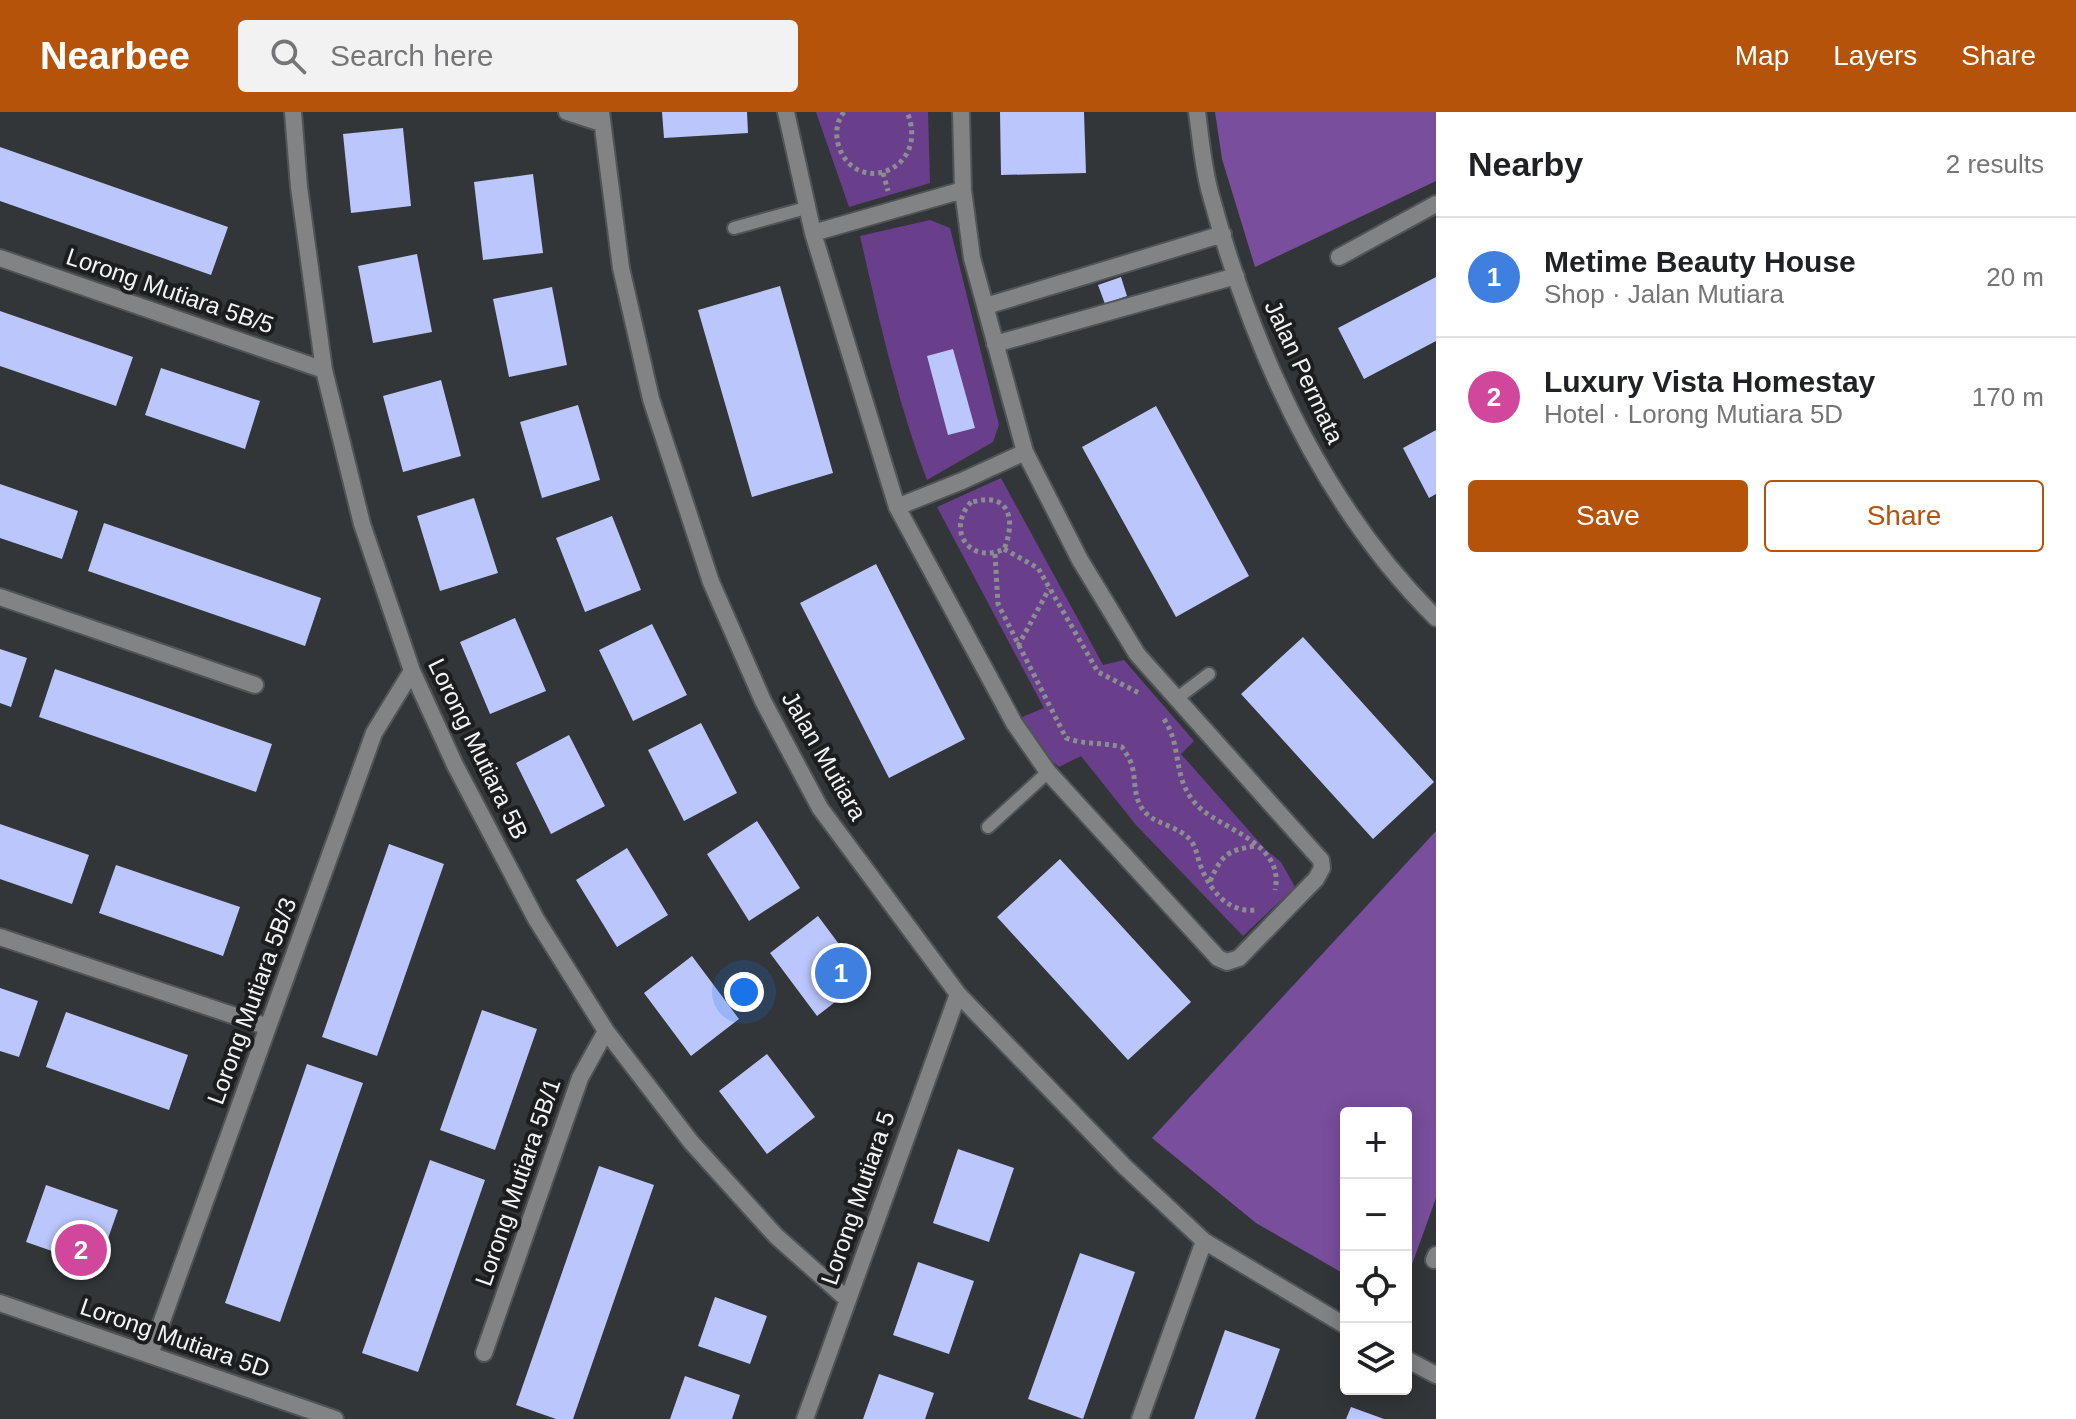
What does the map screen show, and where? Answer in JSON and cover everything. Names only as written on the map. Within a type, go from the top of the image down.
[{"type":"street","name":"Lorong Mutiara 5B","points":[[293,112],[299,187],[324,370],[362,524],[412,671],[455,765],[536,919],[606,1031],[701,1154],[776,1236],[848,1300]]},
{"type":"street","points":[[567,112],[601,118]]},
{"type":"street","points":[[786,112],[813,233],[897,507],[1014,723],[1048,772],[1218,958],[1227,962],[1239,958],[1316,879],[1322,868],[1321,860],[1137,654],[1105,605],[1025,452],[972,258],[963,190],[961,112]]},
{"type":"street","name":"Jalan Permata","points":[[1197,112],[1210,194],[1236,276],[1252,321],[1301,432],[1374,548],[1405,588],[1436,618]]},
{"type":"street","name":"Jalan Mutiara","points":[[601,118],[621,268],[651,399],[711,582],[763,701],[820,808],[958,994],[1125,1167],[1204,1241],[1341,1323]]},
{"type":"street","points":[[813,233],[963,190]]},
{"type":"street","points":[[1339,257],[1436,204]]},
{"type":"street","points":[[986,306],[1223,234]]},
{"type":"street","name":"Lorong Mutiara 5B/5","points":[[0,258],[324,370]]},
{"type":"street","points":[[995,344],[1236,276]]},
{"type":"street","points":[[897,507],[1025,452]]},
{"type":"street","points":[[0,597],[255,685]]},
{"type":"street","name":"Lorong Mutiara 5B/3","points":[[150,1354],[374,733],[412,671]]},
{"type":"street","points":[[0,937],[268,1027]]},
{"type":"street","name":"Lorong Mutiara 5","points":[[805,1419],[958,994]]},
{"type":"street","name":"Lorong Mutiara 5B/1","points":[[484,1353],[580,1078],[606,1031]]},
{"type":"street","points":[[1140,1419],[1204,1241]]},
{"type":"street","name":"Lorong Mutiara 5D","points":[[0,1303],[335,1419]]},
{"type":"street","points":[[1412,1362],[1436,1375]]},
{"type":"lane","points":[[734,228],[806,208]]},
{"type":"lane","points":[[1176,699],[1209,674]]},
{"type":"lane","points":[[988,827],[1048,772]]},
{"type":"path","points":[[841,114],[837,129],[841,152],[859,170],[883,173],[894,169],[909,151],[913,129],[907,112]]},
{"type":"path","points":[[962,481],[971,502]]},
{"type":"path","points":[[994,500],[1003,505],[1011,526],[1004,549],[995,554],[973,549],[965,543],[959,521],[971,502],[994,500]]},
{"type":"path","points":[[1004,549],[1038,568],[1098,672],[1131,687],[1152,702]]},
{"type":"path","points":[[995,554],[998,604],[1066,738],[1082,744],[1105,742],[1122,747],[1132,764],[1139,804],[1149,818],[1185,835],[1196,847],[1201,868],[1221,900],[1244,911],[1265,904]]},
{"type":"path","points":[[1018,646],[1050,589]]},
{"type":"path","points":[[1160,713],[1174,744],[1178,774],[1185,791],[1202,809],[1239,830],[1268,856],[1275,868],[1277,881],[1273,896]]},
{"type":"path","points":[[1210,882],[1224,856],[1236,849],[1256,846]]},
{"type":"shaded area","points":[[816,112],[928,112],[930,183],[849,207]]},
{"type":"shaded area","points":[[1215,112],[1436,112],[1436,181],[1255,267],[1222,159]]},
{"type":"shaded area","points":[[930,220],[950,228],[999,425],[993,442],[927,480],[898,390],[860,236]]},
{"type":"shaded area","points":[[1001,478],[1103,665],[1124,660],[1194,741],[1181,754],[1267,851],[1281,862],[1295,887],[1243,936],[1136,825],[1081,756],[1059,767],[1038,748],[1022,717],[1044,708],[937,507]]},
{"type":"shaded area","points":[[1436,831],[1436,1198],[1412,1264],[1412,1107],[1340,1107],[1340,1272],[1256,1223],[1152,1138]]},
{"type":"building","points":[[662,112],[747,112],[748,133],[664,138]]},
{"type":"building","points":[[1000,112],[1084,112],[1086,173],[1001,175]]},
{"type":"building","points":[[403,128],[411,206],[351,213],[343,134]]},
{"type":"building","points":[[0,147],[228,227],[211,275],[0,201]]},
{"type":"building","points":[[533,174],[543,253],[483,260],[474,182]]},
{"type":"building","points":[[417,254],[432,332],[373,343],[358,266]]},
{"type":"building","points":[[1121,277],[1127,296],[1105,304],[1098,285]]},
{"type":"building","points":[[1436,277],[1436,341],[1364,379],[1338,328]]},
{"type":"building","points":[[780,286],[833,473],[752,497],[698,310]]},
{"type":"building","points":[[552,287],[567,365],[509,377],[493,299]]},
{"type":"building","points":[[0,311],[133,357],[116,406],[0,366]]},
{"type":"building","points":[[953,349],[975,428],[948,435],[927,356]]},
{"type":"building","points":[[161,368],[260,401],[245,449],[145,415]]},
{"type":"building","points":[[441,380],[461,456],[403,472],[383,396]]},
{"type":"building","points":[[578,405],[600,480],[542,498],[520,422]]},
{"type":"building","points":[[1156,406],[1249,576],[1176,617],[1082,447]]},
{"type":"building","points":[[1436,430],[1436,494],[1429,498],[1403,448]]},
{"type":"building","points":[[0,484],[78,511],[62,559],[0,538]]},
{"type":"building","points":[[474,498],[498,573],[440,591],[417,516]]},
{"type":"building","points":[[612,516],[641,590],[585,612],[556,538]]},
{"type":"building","points":[[104,523],[321,598],[305,646],[88,571]]},
{"type":"building","points":[[876,564],[965,739],[889,778],[800,603]]},
{"type":"building","points":[[515,618],[546,691],[490,714],[460,642]]},
{"type":"building","points":[[652,624],[687,695],[633,721],[599,650]]},
{"type":"building","points":[[1303,637],[1434,782],[1373,839],[1241,694]]},
{"type":"building","points":[[0,649],[27,658],[11,707],[0,703]]},
{"type":"building","points":[[55,669],[272,744],[256,792],[39,717]]},
{"type":"building","points":[[701,723],[737,793],[684,821],[648,750]]},
{"type":"building","points":[[569,735],[605,806],[551,834],[516,763]]},
{"type":"building","points":[[757,821],[800,888],[749,921],[707,854]]},
{"type":"building","points":[[0,824],[89,855],[72,904],[0,879]]},
{"type":"building","points":[[389,844],[444,864],[377,1056],[322,1037]]},
{"type":"building","points":[[627,848],[668,915],[617,947],[576,880]]},
{"type":"building","points":[[1060,859],[1191,1002],[1128,1060],[997,917]]},
{"type":"building","points":[[116,865],[240,907],[223,956],[99,913]]},
{"type":"building","points":[[818,916],[865,979],[817,1016],[770,953]]},
{"type":"building","points":[[692,956],[739,1019],[691,1056],[644,993]]},
{"type":"building","points":[[0,988],[38,1001],[19,1057],[0,1051]]},
{"type":"building","points":[[482,1010],[537,1029],[495,1150],[440,1130]]},
{"type":"building","points":[[66,1012],[188,1055],[169,1110],[46,1067]]},
{"type":"building","points":[[767,1054],[815,1117],[767,1154],[719,1091]]},
{"type":"building","points":[[307,1064],[363,1083],[280,1322],[225,1303]]},
{"type":"building","points":[[958,1149],[1014,1168],[989,1242],[933,1223]]},
{"type":"building","points":[[430,1160],[485,1180],[418,1372],[362,1353]]},
{"type":"building","points":[[599,1166],[654,1185],[573,1419],[556,1419],[516,1405]]},
{"type":"building","points":[[46,1185],[118,1210],[98,1267],[26,1242]]},
{"type":"building","points":[[1080,1253],[1135,1272],[1083,1419],[1028,1399]]},
{"type":"building","points":[[918,1262],[974,1281],[949,1354],[893,1335]]},
{"type":"building","points":[[715,1297],[767,1316],[750,1364],[698,1346]]},
{"type":"building","points":[[1225,1330],[1280,1349],[1255,1419],[1194,1419]]},
{"type":"building","points":[[879,1374],[934,1393],[925,1419],[863,1419]]},
{"type":"building","points":[[685,1376],[740,1395],[732,1419],[670,1419]]},
{"type":"building","points":[[1351,1407],[1384,1419],[1346,1419]]},
{"type":"place","name":"Metime Beauty House","points":[[841,973]]},
{"type":"place","name":"Luxury Vista Homestay","points":[[81,1250]]}]
